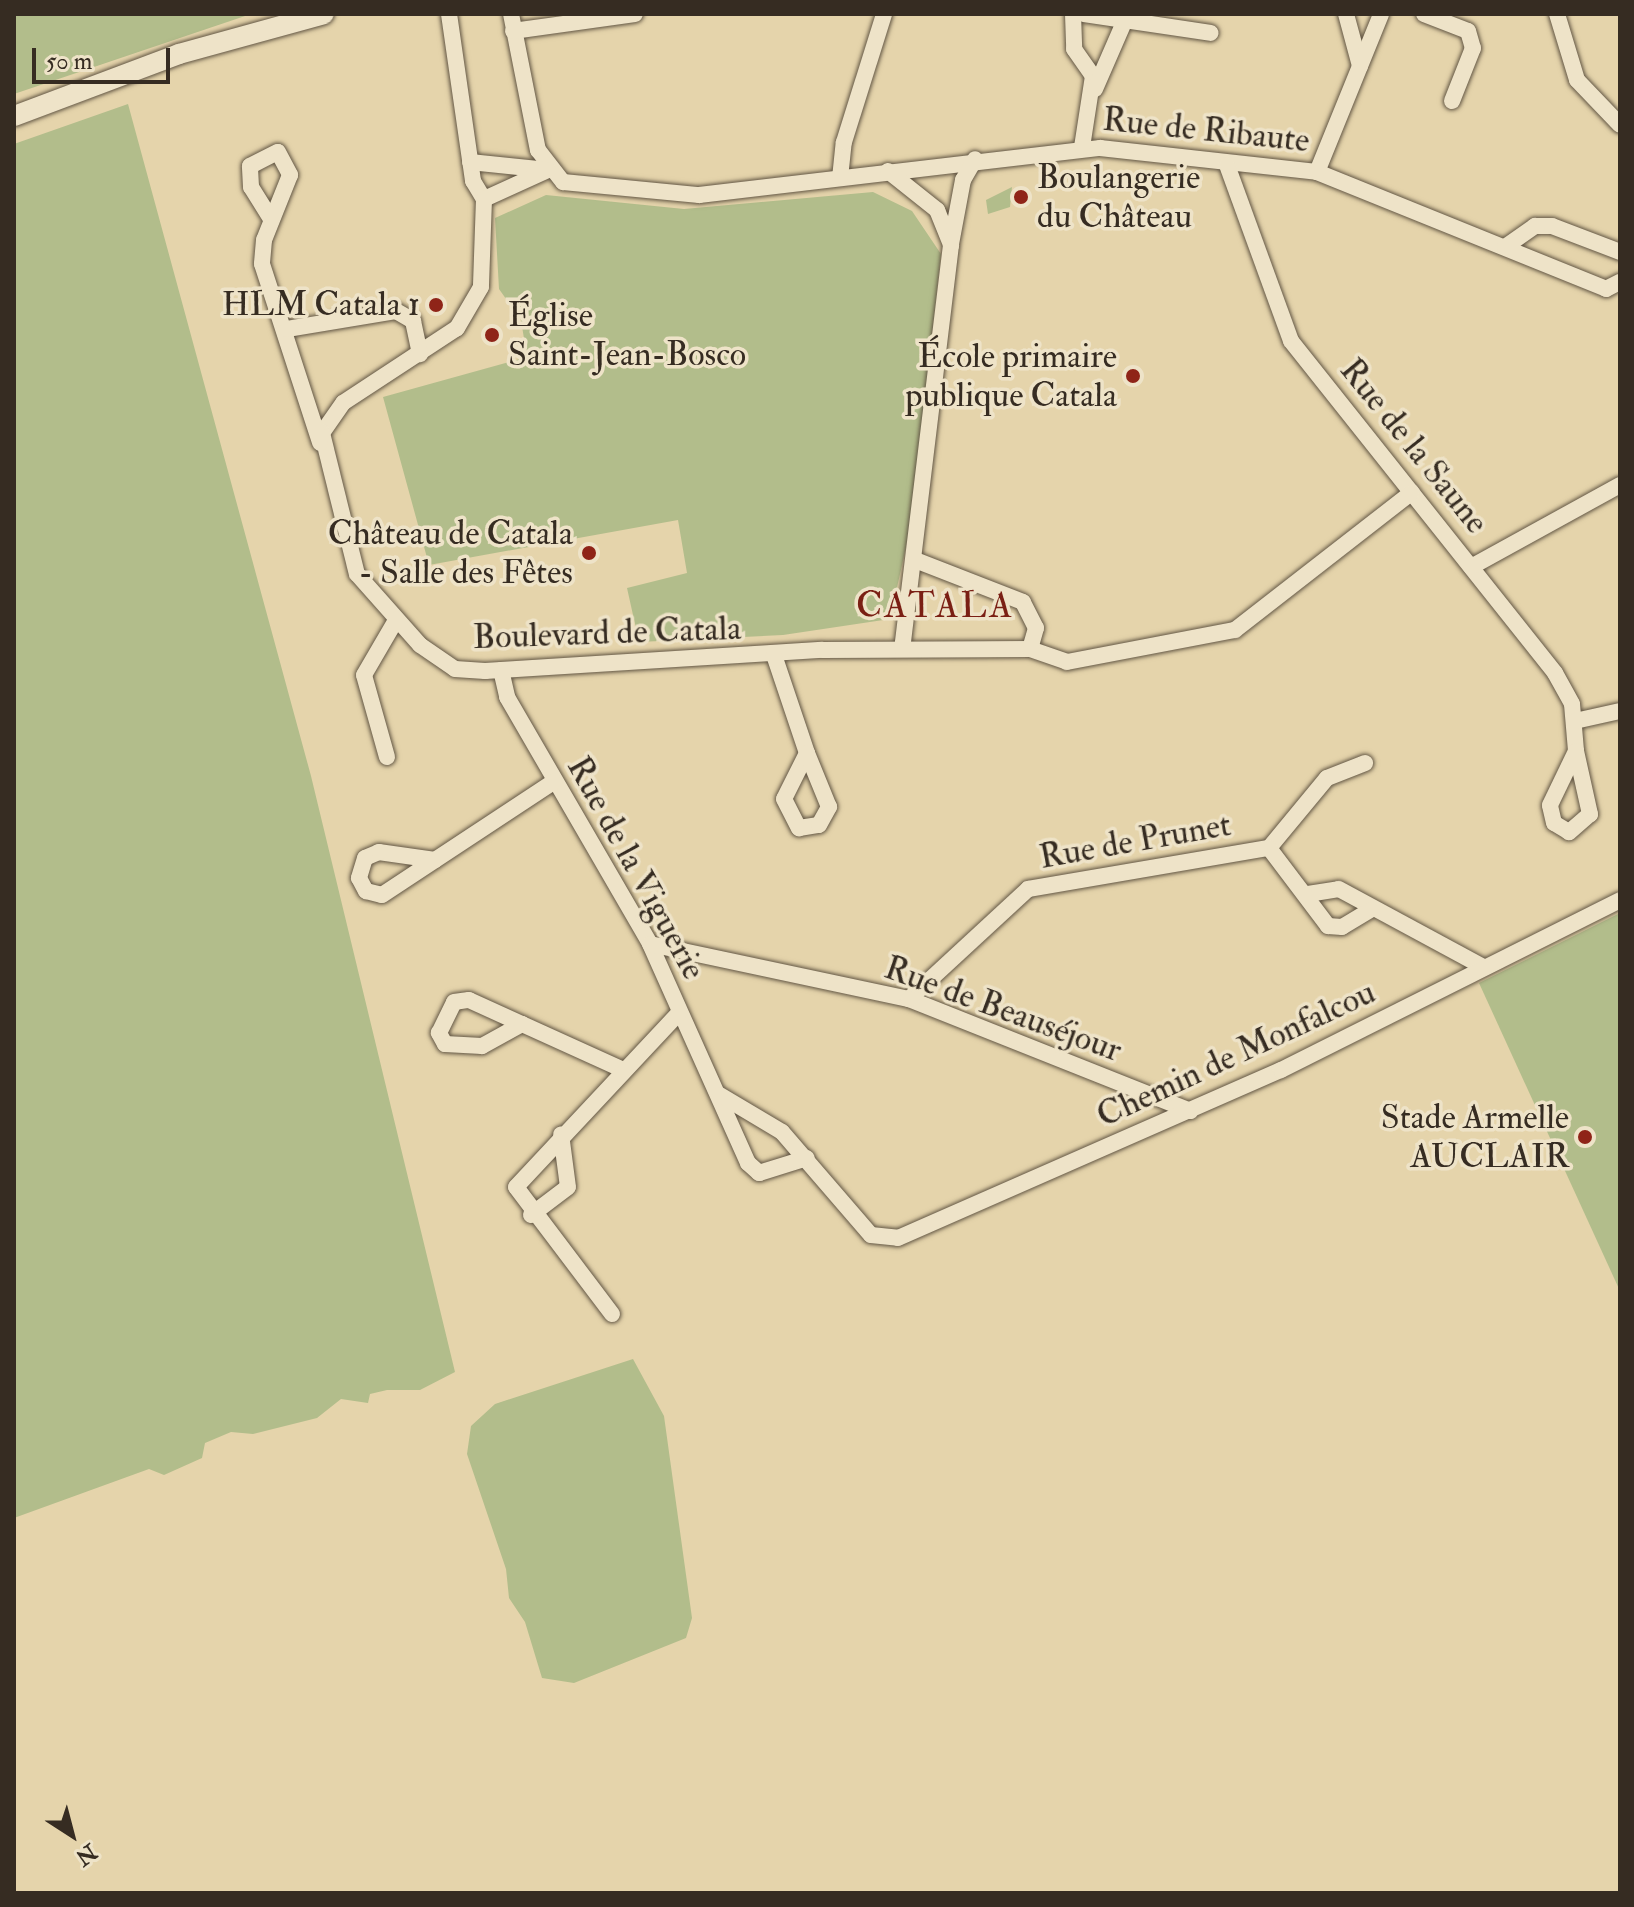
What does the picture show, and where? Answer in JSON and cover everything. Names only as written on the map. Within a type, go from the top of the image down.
[{"type":"street","points":[[14,116],[179,54],[324,14]]},
{"type":"street","points":[[322,448],[333,412],[457,328],[481,287],[484,199],[470,162],[449,14]]},
{"type":"street","points":[[548,170],[512,22],[635,14]]},
{"type":"street","points":[[840,178],[844,142],[884,14]]},
{"type":"street","points":[[1073,14],[1072,41],[1093,76],[1093,93]]},
{"type":"street","points":[[1084,14],[1211,33]]},
{"type":"street","points":[[1346,14],[1361,71]]},
{"type":"street","points":[[1317,172],[1361,71],[1381,14]]},
{"type":"street","points":[[1424,14],[1468,31],[1473,48],[1452,101]]},
{"type":"street","points":[[1557,14],[1577,80],[1620,125]]},
{"type":"street","points":[[1082,147],[1080,126],[1125,20]]},
{"type":"street","name":"Rue de Ribaute","points":[[888,171],[1082,147],[1227,165],[1317,172],[1606,289],[1620,282]]},
{"type":"street","points":[[902,649],[918,561],[951,245],[963,180],[975,159]]},
{"type":"street","points":[[470,162],[548,170],[563,182],[699,195],[888,171],[937,210],[951,245]]},
{"type":"street","name":"Rue de la Saune","points":[[1227,165],[1286,332],[1565,686],[1575,721],[1576,751]]},
{"type":"street","points":[[484,199],[548,170]]},
{"type":"street","name":"Boulevard de Catala","points":[[271,219],[262,264],[287,329],[357,574],[396,620],[442,663],[501,670],[902,649],[1030,649],[1067,662],[1235,630],[1412,492]]},
{"type":"street","points":[[1505,247],[1535,226],[1552,226],[1620,252]]},
{"type":"street","points":[[287,329],[396,311],[413,321],[420,354]]},
{"type":"street","points":[[1471,567],[1620,485]]},
{"type":"street","points":[[918,561],[1023,602],[1036,628],[1030,649]]},
{"type":"street","points":[[387,757],[364,675],[396,620]]},
{"type":"street","points":[[774,655],[807,753]]},
{"type":"street","name":"Rue de la Viguerie","points":[[501,670],[507,697],[650,944],[679,1013],[759,1173],[807,1158]]},
{"type":"street","points":[[1575,721],[1620,711]]},
{"type":"street","name":"Rue de Prunet","points":[[909,999],[1028,889],[1269,848],[1327,778],[1365,763]]},
{"type":"street","points":[[435,860],[555,781]]},
{"type":"street","name":"Rue de Prunet","points":[[1269,848],[1334,928],[1370,910]]},
{"type":"street","points":[[1308,894],[1339,889],[1370,910],[1483,967]]},
{"type":"street","name":"Chemin de Monfalcou","points":[[807,1158],[871,1235],[898,1238],[1191,1111],[1620,900]]},
{"type":"street","name":"Rue de Beauséjour","points":[[650,944],[909,999],[1191,1111]]},
{"type":"street","points":[[522,1024],[461,1050],[439,1033],[454,1002],[469,1000],[522,1024],[621,1069]]},
{"type":"street","points":[[612,1314],[531,1215],[516,1187],[621,1069],[679,1013]]},
{"type":"street","points":[[720,1095],[782,1132],[807,1158]]},
{"type":"street","points":[[531,1215],[568,1187],[561,1134]]},
{"type":"green space","points":[[14,14],[251,14],[14,94]]},
{"type":"green space","points":[[128,104],[311,776],[455,1372],[420,1390],[387,1390],[370,1394],[368,1403],[341,1399],[317,1418],[253,1434],[231,1432],[205,1443],[202,1458],[164,1475],[149,1469],[14,1518],[14,144]]},
{"type":"green space","points":[[1012,187],[1010,207],[988,214],[986,200]]},
{"type":"green space","points":[[873,192],[912,211],[941,254],[912,520],[890,619],[783,635],[639,642],[627,588],[687,573],[678,520],[429,565],[383,397],[527,357],[521,320],[499,289],[495,218],[546,195],[684,209]]},
{"type":"green space","name":"Stade Armelle AUCLAIR","points":[[1620,913],[1620,1291],[1479,983]]},
{"type":"green space","points":[[633,1359],[664,1416],[692,1618],[686,1638],[574,1683],[542,1678],[525,1622],[509,1598],[506,1569],[467,1454],[471,1426],[495,1404]]},
{"type":"place","name":"Boulangerie du Château","points":[[1021,197]]},
{"type":"place","name":"HLM Catala 1","points":[[436,305]]},
{"type":"place","name":"Église Saint-Jean-Bosco","points":[[492,335]]},
{"type":"place","name":"École primaire publique Catala","points":[[1133,376]]},
{"type":"place","name":"Château de Catala - Salle des Fêtes","points":[[589,553]]},
{"type":"place","name":"Stade Armelle AUCLAIR","points":[[1585,1137]]},
{"type":"district","name":"CATALA","points":[[935,606]]}]
